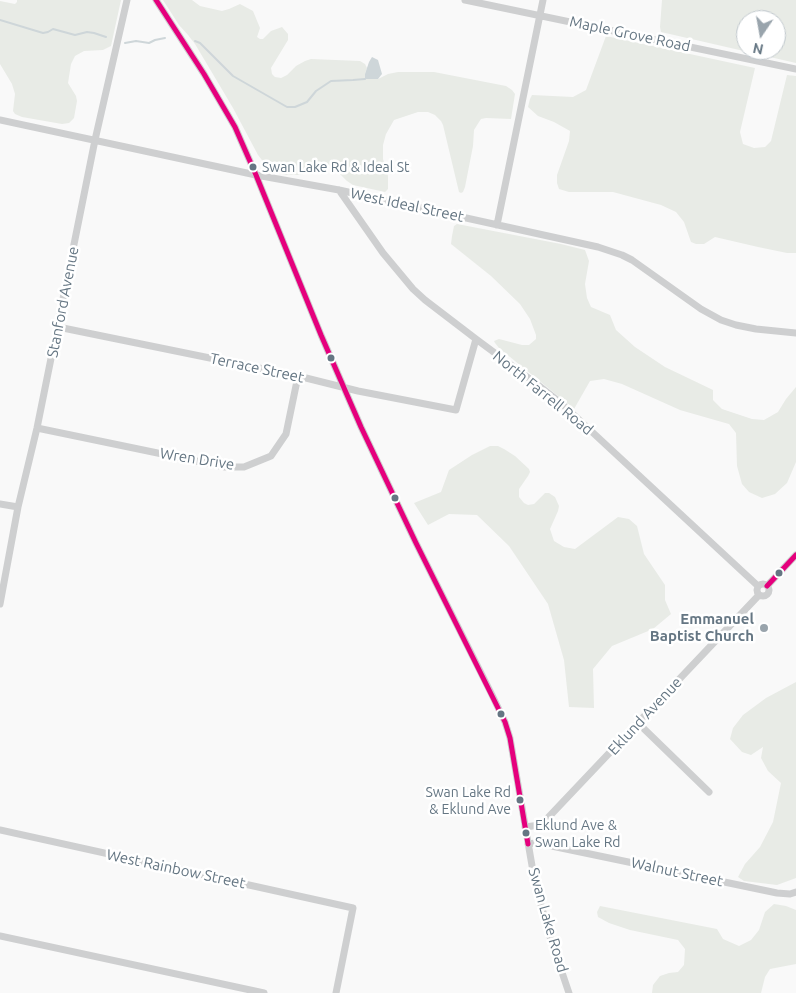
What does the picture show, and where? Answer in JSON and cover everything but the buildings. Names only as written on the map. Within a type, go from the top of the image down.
[{"type":"street","name":"Stanford Avenue","points":[[0,604],[18,507],[37,428],[96,140],[127,0]]},
{"type":"street","name":"Swan Lake Road","points":[[156,0],[231,120],[256,175],[365,436],[504,722],[510,738],[535,883],[569,993]]},
{"type":"street","name":"Maple Grove Road","points":[[465,0],[796,69]]},
{"type":"street","points":[[497,225],[543,0]]},
{"type":"street","name":"West Ideal Street","points":[[0,120],[256,175],[339,190],[613,251],[632,260],[701,309],[721,320],[756,329],[796,333]]},
{"type":"street","name":"North Farrell Road","points":[[339,190],[383,253],[413,289],[476,340],[538,385],[576,417],[758,586]]},
{"type":"street","name":"Terrace Street","points":[[58,327],[456,410],[476,340]]},
{"type":"street","name":"Wren Drive","points":[[37,428],[225,467],[244,467],[271,456],[286,434],[298,376]]},
{"type":"street","points":[[0,504],[18,507]]},
{"type":"street","name":"Eklund Avenue","points":[[526,827],[542,823],[759,595],[767,594],[769,589],[767,586],[796,555]]},
{"type":"street","points":[[759,595],[758,586],[767,586]]},
{"type":"street","points":[[638,723],[709,792]]},
{"type":"street","name":"West Rainbow Street","points":[[0,830],[353,908],[336,993]]},
{"type":"street","name":"Walnut Street","points":[[528,844],[542,844],[776,893],[790,894],[796,892]]},
{"type":"street","points":[[0,936],[264,993]]},
{"type":"shaded area","points":[[17,0],[121,0],[111,46],[103,50],[84,51],[75,56],[71,64],[68,83],[77,101],[74,118],[69,123],[62,124],[22,117],[13,111],[15,94],[12,84],[0,64],[0,1],[15,4]]},
{"type":"shaded area","points":[[163,0],[192,0],[200,6],[222,11],[240,4],[253,11],[260,28],[257,37],[260,39],[263,39],[271,31],[282,27],[288,34],[288,40],[271,68],[272,74],[275,77],[281,78],[287,75],[296,66],[311,59],[360,61],[367,68],[365,74],[367,79],[378,79],[398,72],[434,72],[506,86],[515,94],[511,119],[481,119],[474,130],[473,146],[465,187],[461,193],[459,192],[443,125],[435,115],[428,112],[418,112],[394,120],[386,134],[383,145],[383,159],[388,176],[388,189],[385,192],[353,185],[327,164],[318,164],[304,174],[284,175],[265,164],[258,155],[195,44],[179,25]]},
{"type":"shaded area","points":[[662,0],[796,0],[796,63],[783,60],[786,60],[786,10],[736,10],[736,49],[661,32]]},
{"type":"shaded area","points":[[606,36],[755,68],[740,132],[743,144],[754,148],[765,147],[771,141],[787,75],[796,76],[796,253],[787,253],[715,237],[704,244],[696,244],[691,242],[684,222],[676,212],[661,205],[613,192],[569,192],[559,189],[557,175],[569,141],[570,131],[538,116],[528,107],[530,99],[532,95],[573,97],[586,90]]},
{"type":"shaded area","points":[[372,57],[378,60],[382,74],[378,79],[365,79],[365,74]]},
{"type":"shaded area","points":[[457,224],[585,250],[589,261],[585,284],[587,298],[591,307],[610,315],[616,330],[635,347],[665,367],[713,390],[713,400],[722,409],[752,419],[764,420],[778,412],[796,387],[796,462],[787,483],[775,494],[762,498],[749,492],[742,484],[737,466],[736,433],[729,424],[680,410],[622,384],[604,379],[590,381],[574,409],[495,343],[494,341],[499,339],[529,345],[536,339],[536,335],[530,319],[520,304],[491,276],[451,244],[454,226]]},
{"type":"shaded area","points":[[490,446],[498,446],[504,449],[529,469],[528,476],[519,489],[519,497],[524,503],[528,505],[534,504],[545,493],[555,497],[559,506],[550,529],[554,541],[564,547],[575,549],[618,517],[629,519],[637,526],[644,554],[665,585],[665,600],[671,614],[653,629],[612,646],[593,669],[594,708],[569,707],[564,660],[548,604],[509,546],[477,515],[449,514],[428,525],[414,503],[441,492],[449,470]]},
{"type":"shaded area","points":[[796,682],[796,878],[777,885],[744,881],[738,877],[745,864],[760,847],[773,822],[781,783],[768,771],[761,758],[763,747],[751,755],[742,752],[730,739],[733,728],[743,715],[766,698]]},
{"type":"shaded area","points":[[774,904],[796,910],[796,964],[770,969],[765,977],[761,993],[652,993],[653,985],[660,976],[678,972],[684,965],[685,949],[678,940],[630,930],[609,923],[598,917],[597,912],[600,906],[717,929],[723,939],[739,946],[751,940],[759,930],[765,912]]},
{"type":"waterway","points":[[0,20],[43,33],[53,29],[75,35],[87,32],[106,37]]},
{"type":"waterway","points":[[125,43],[136,41],[149,43],[165,38]]},
{"type":"waterway","points":[[195,41],[200,43],[233,76],[287,107],[295,107],[307,102],[316,91],[331,81],[365,79]]},
{"type":"transit line","points":[[156,0],[204,74],[235,127],[361,427],[505,722],[510,738],[528,844]]},
{"type":"transit line","points":[[767,586],[796,555]]},
{"type":"place","name":"Swan Lake Rd & Ideal St","points":[[253,167]]},
{"type":"place","name":"Emmanuel Baptist Church","points":[[764,628]]},
{"type":"place","name":"Swan Lake Rd & Eklund Ave","points":[[520,800]]},
{"type":"place","name":"Eklund Ave & Swan Lake Rd","points":[[526,833]]}]
